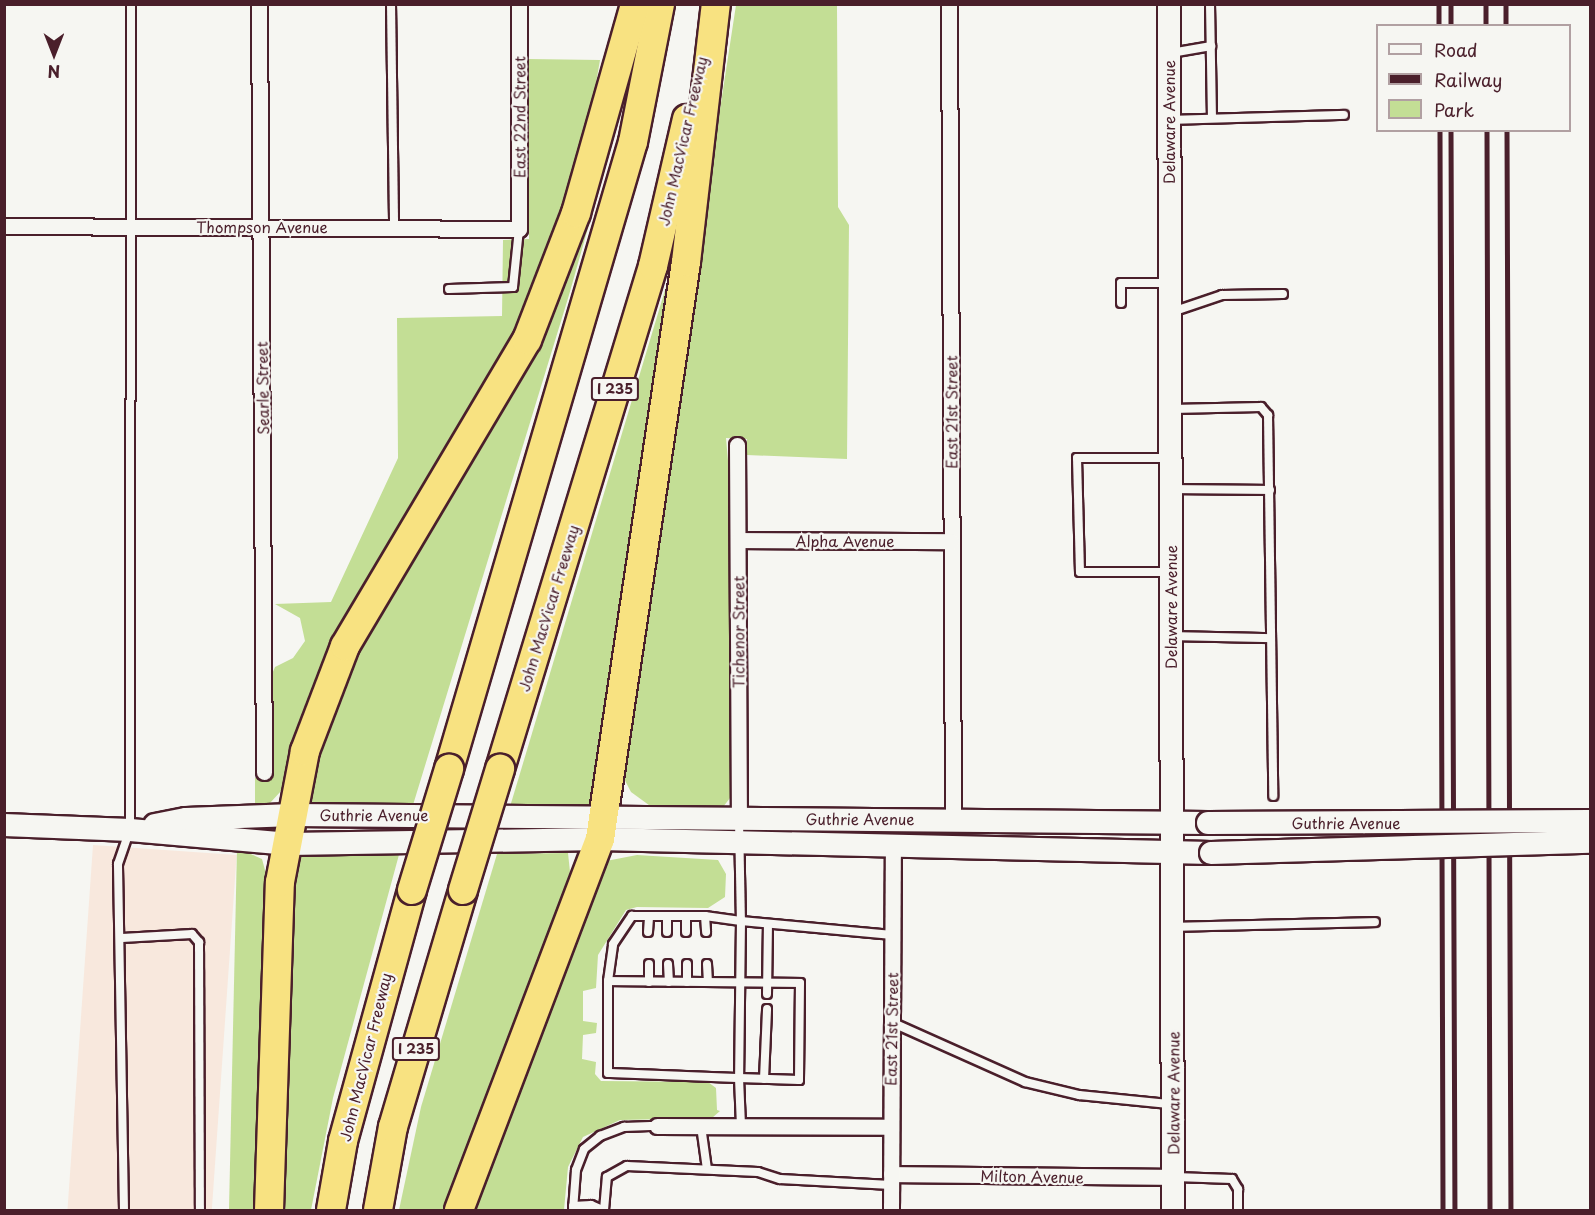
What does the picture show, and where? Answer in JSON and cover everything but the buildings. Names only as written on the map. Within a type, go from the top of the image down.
[{"type":"highway","points":[[269,1210],[280,882],[305,751],[345,646],[527,340],[576,213],[635,4]]},
{"type":"highway","name":"John MacVicar Freeway","points":[[331,1210],[344,1141],[412,890],[633,142],[660,4]]},
{"type":"highway","points":[[459,1210],[602,827],[686,262],[715,4]]},
{"type":"highway","name":"John MacVicar Freeway","points":[[378,1210],[393,1127],[653,266],[715,4]]},
{"type":"main road","name":"Delaware Avenue","points":[[1169,4],[1173,1210]]},
{"type":"main road","name":"Guthrie Avenue","points":[[130,830],[186,819],[293,815],[602,827],[738,843],[893,848],[1211,853],[1590,843]]},
{"type":"main road","name":"Guthrie Avenue","points":[[4,825],[130,830],[289,844],[739,819],[953,819],[1172,823],[1590,821]]},
{"type":"street","name":"Searle Street","points":[[259,4],[264,772]]},
{"type":"street","name":"East 22nd Street","points":[[519,4],[519,229]]},
{"type":"street","name":"East 21st Street","points":[[949,4],[953,819]]},
{"type":"street","name":"Thompson Avenue","points":[[4,226],[519,229]]},
{"type":"street","name":"Tichenor Street","points":[[737,445],[739,819]]},
{"type":"street","name":"Alpha Avenue","points":[[738,540],[951,541]]},
{"type":"street","name":"East 21st Street","points":[[891,1210],[893,848]]},
{"type":"street","points":[[657,1126],[890,1127]]},
{"type":"street","name":"Milton Avenue","points":[[891,1179],[1173,1177]]},
{"type":"lane","points":[[124,1210],[122,938],[118,864],[130,830],[131,4]]},
{"type":"lane","points":[[391,4],[394,228]]},
{"type":"lane","points":[[1210,4],[1212,118]]},
{"type":"lane","points":[[1169,53],[1210,46]]},
{"type":"lane","points":[[1169,120],[1344,115]]},
{"type":"lane","points":[[448,289],[513,286],[519,229]]},
{"type":"lane","points":[[1121,303],[1121,283],[1170,283]]},
{"type":"lane","points":[[1170,312],[1185,311],[1222,295],[1283,294]]},
{"type":"lane","points":[[1170,409],[1261,407],[1268,415],[1271,434],[1273,796]]},
{"type":"lane","points":[[1171,458],[1077,458],[1080,572],[1171,572]]},
{"type":"lane","points":[[1171,489],[1270,490]]},
{"type":"lane","points":[[1172,636],[1271,638]]},
{"type":"lane","points":[[739,819],[741,1126]]},
{"type":"lane","points":[[608,981],[800,983],[799,1080],[608,1072],[608,981],[614,944],[632,916],[705,916],[768,925],[892,935]]},
{"type":"lane","points":[[648,932],[649,916]]},
{"type":"lane","points":[[667,916],[667,932]]},
{"type":"lane","points":[[686,916],[686,932]]},
{"type":"lane","points":[[705,916],[706,932]]},
{"type":"lane","points":[[1173,927],[1375,922]]},
{"type":"lane","points":[[767,994],[768,925]]},
{"type":"lane","points":[[122,938],[192,934],[199,942],[200,1210]]},
{"type":"lane","points":[[649,964],[649,982]]},
{"type":"lane","points":[[668,964],[669,982]]},
{"type":"lane","points":[[687,964],[687,982]]},
{"type":"lane","points":[[707,964],[708,982]]},
{"type":"lane","points":[[764,1079],[767,1010]]},
{"type":"lane","points":[[891,1022],[1025,1082],[1079,1095],[1173,1105]]},
{"type":"lane","points":[[657,1126],[624,1127],[600,1136],[584,1149],[576,1170],[573,1208],[591,1205],[603,1210],[607,1177],[614,1170],[627,1166],[758,1172],[780,1179],[891,1179]]},
{"type":"lane","points":[[701,1126],[707,1169]]},
{"type":"lane","points":[[1173,1177],[1232,1179],[1238,1189],[1238,1210]]},
{"type":"shaded area","points":[[93,845],[237,855],[212,1210],[68,1209]]},
{"type":"green space","points":[[736,5],[837,5],[838,207],[849,225],[847,459],[747,455],[747,439],[726,438],[731,495],[730,798],[723,807],[711,811],[653,808],[631,792],[619,769]]},
{"type":"green space","points":[[529,59],[600,60],[588,129],[561,218],[520,327],[354,601],[315,686],[281,791],[270,803],[255,807],[255,778],[270,777],[270,679],[275,667],[293,658],[305,641],[300,618],[275,604],[331,602],[398,458],[397,318],[502,316],[503,240],[529,239]]},
{"type":"green space","points":[[610,139],[613,140],[569,295],[413,805],[308,805],[308,790],[348,662],[396,577]]},
{"type":"green space","points":[[674,260],[593,802],[589,810],[509,810]]},
{"type":"green space","points":[[237,848],[262,859],[269,885],[258,1210],[229,1210]]},
{"type":"green space","points":[[306,851],[400,851],[333,1098],[311,1210],[277,1210],[287,906],[298,859]]},
{"type":"green space","points":[[568,853],[570,872],[450,1210],[399,1210],[421,1107],[497,854]]},
{"type":"green space","points":[[637,855],[718,860],[726,874],[725,897],[708,908],[637,907],[626,910],[598,955],[596,988],[583,991],[583,1021],[597,1023],[596,1033],[583,1035],[582,1059],[596,1062],[595,1074],[601,1081],[708,1082],[716,1088],[717,1110],[720,1111],[712,1118],[620,1120],[583,1137],[568,1167],[564,1210],[470,1210],[606,861]]},
{"type":"railway","points":[[1439,4],[1439,24]]},
{"type":"railway","points":[[1451,4],[1451,24]]},
{"type":"railway","points":[[1486,4],[1486,24]]},
{"type":"railway","points":[[1506,4],[1506,24]]},
{"type":"railway","points":[[1440,132],[1443,1210]]},
{"type":"railway","points":[[1451,132],[1455,1210]]},
{"type":"railway","points":[[1487,132],[1490,1210]]},
{"type":"railway","points":[[1507,132],[1511,1210]]}]
